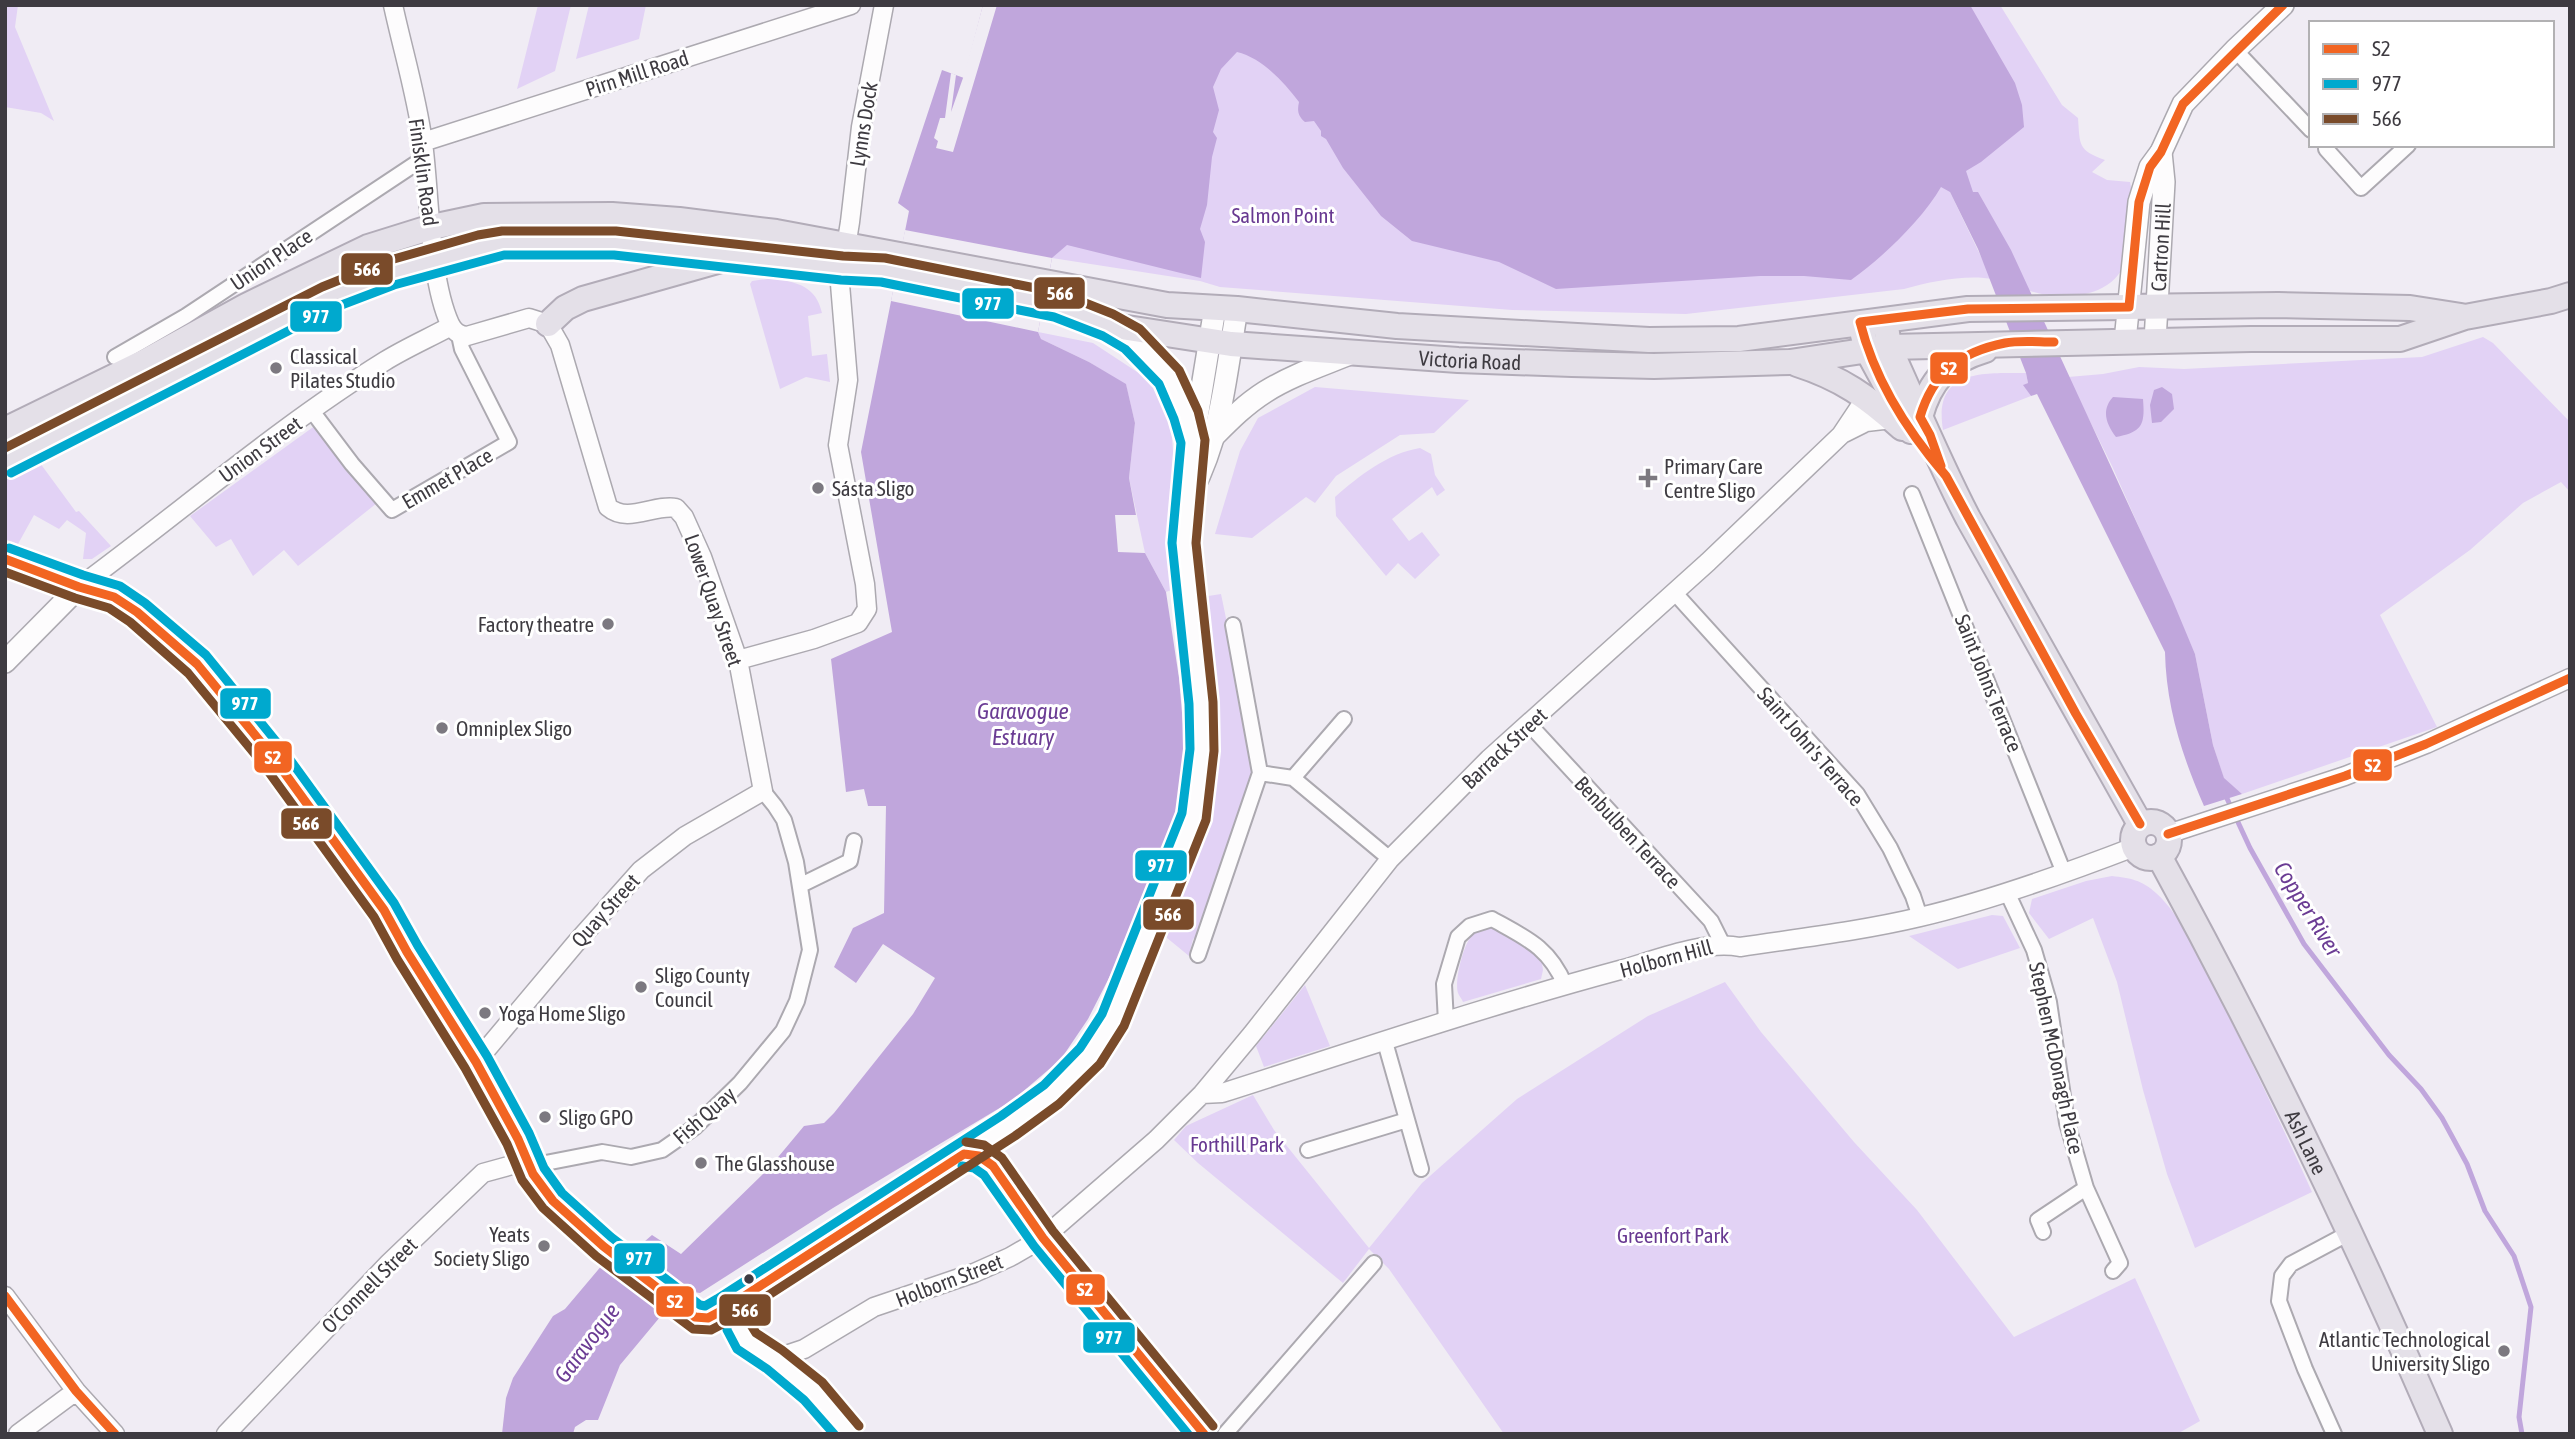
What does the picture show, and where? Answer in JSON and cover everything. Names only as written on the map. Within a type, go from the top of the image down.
[{"type":"highway","points":[[5,430],[146,361],[246,306],[368,247],[432,227],[485,216],[612,215],[776,232],[846,244],[886,261],[1059,296]]},
{"type":"highway","points":[[5,462],[326,298],[390,273],[481,247],[513,242],[615,243],[842,268],[886,261]]},
{"type":"highway","points":[[548,324],[565,308],[583,299],[736,257]]},
{"type":"highway","points":[[2466,317],[2570,295]]},
{"type":"highway","name":"Victoria Road","points":[[1059,296],[1397,326],[1649,340],[1739,339],[1968,309],[2278,305],[2410,308],[2466,317]]},
{"type":"highway","name":"Victoria Road","points":[[1059,296],[1108,325],[1221,343],[1352,353],[1586,365],[1790,362],[1878,348],[2006,343],[2400,339],[2466,317]]},
{"type":"highway","points":[[1872,320],[1878,348],[1918,443]]},
{"type":"highway","points":[[1920,417],[1926,396],[1944,371],[1969,355],[2006,343]]},
{"type":"highway","points":[[1878,348],[1930,435],[1942,469],[2056,678],[2137,836],[2142,856],[2154,858],[2164,845],[2157,822],[2137,836]]},
{"type":"highway","points":[[1790,362],[1835,378],[1867,396],[1942,469]]},
{"type":"highway","name":"Ash Lane","points":[[2164,845],[2350,1232],[2440,1434]]},
{"type":"main road","name":"Cartron Hill","points":[[2125,341],[2139,201],[2150,167],[2161,152],[2183,104],[2283,5]]},
{"type":"main road","name":"Cartron Hill","points":[[2155,341],[2164,182],[2161,152]]},
{"type":"main road","points":[[5,559],[114,597],[137,612],[197,664],[273,757],[384,910],[407,953],[476,1062],[518,1139],[533,1174],[555,1203],[610,1251],[695,1317],[708,1318],[1008,1126],[1052,1094],[1090,1056],[1113,1020],[1194,816],[1202,750],[1201,703],[1184,543],[1193,442],[1221,343],[1226,309]]},
{"type":"main road","points":[[1108,325],[1133,339],[1169,377],[1186,415],[1193,442]]},
{"type":"main road","points":[[1190,496],[1204,468],[1215,435],[1227,379],[1221,343]]},
{"type":"main road","points":[[1215,435],[1247,404],[1265,392],[1352,353]]},
{"type":"main road","points":[[5,662],[79,587]]},
{"type":"main road","points":[[993,1166],[995,1148],[1008,1126]]},
{"type":"main road","points":[[964,1154],[979,1156],[993,1166],[1043,1238],[1204,1434]]},
{"type":"street","name":"Finisklin Road","points":[[393,5],[423,150],[435,260],[442,297],[455,331]]},
{"type":"street","name":"Pirn Mill Road","points":[[423,150],[851,5]]},
{"type":"street","name":"Lynns Dock","points":[[738,660],[814,639],[859,623],[867,609],[865,584],[838,446],[848,380],[840,284],[861,127],[884,5]]},
{"type":"street","points":[[2235,50],[2309,129]]},
{"type":"street","points":[[2327,147],[2361,188],[2406,147]]},
{"type":"street","name":"Union Place","points":[[115,357],[186,316],[423,150]]},
{"type":"street","name":"Union Street","points":[[79,587],[233,467],[385,361],[455,331],[467,336],[530,318],[548,324]]},
{"type":"street","name":"Lower Quay Street","points":[[548,324],[560,345],[608,507],[616,514],[628,515],[666,506],[677,508],[684,517],[702,557],[738,660],[763,791]]},
{"type":"street","name":"Emmet Place","points":[[312,411],[352,464],[392,510],[509,442],[455,331]]},
{"type":"street","name":"Barrack Street","points":[[1202,1094],[1390,859],[1489,759],[1674,592],[1841,435],[1867,396]]},
{"type":"street","name":"Barrack Street","points":[[1841,435],[1866,422],[1892,419]]},
{"type":"street","name":"Saint Johns Terrace","points":[[1912,494],[2064,873]]},
{"type":"street","name":"Saint John's Terrace","points":[[1674,592],[1857,794],[1890,848],[1920,917]]},
{"type":"street","points":[[1198,955],[1260,773],[1233,625]]},
{"type":"street","points":[[2164,845],[2217,819],[2345,776],[2426,744],[2570,678]]},
{"type":"street","points":[[1293,778],[1345,719]]},
{"type":"street","name":"Benbulben Terrace","points":[[1529,724],[1711,921],[1722,943]]},
{"type":"street","points":[[1260,773],[1293,778],[1390,859]]},
{"type":"street","name":"Quay Street","points":[[476,1062],[641,870],[685,836],[763,791]]},
{"type":"street","name":"Fish Quay","points":[[530,1166],[602,1152],[631,1157],[662,1150],[695,1127],[740,1083],[783,1031],[797,1001],[810,950],[802,885],[784,820],[763,791]]},
{"type":"street","name":"Holborn Hill","points":[[1202,1094],[1222,1093],[1565,985],[1722,943],[1740,947],[1920,917],[2064,873],[2137,836]]},
{"type":"street","points":[[802,885],[850,862],[854,841]]},
{"type":"street","name":"Stephen McDonagh Place","points":[[2007,892],[2034,950],[2049,1002],[2067,1123],[2086,1188],[2120,1263],[2113,1271]]},
{"type":"street","points":[[1446,1022],[1444,984],[1458,937],[1470,926],[1492,919],[1537,945],[1556,965],[1565,985]]},
{"type":"street","points":[[1385,1042],[1421,1169]]},
{"type":"street","name":"Holborn Street","points":[[774,1359],[804,1349],[874,1307],[974,1273],[1043,1238],[1156,1140],[1202,1094]]},
{"type":"street","points":[[1308,1150],[1407,1120]]},
{"type":"street","name":"O'Connell Street","points":[[226,1434],[389,1263],[483,1173],[512,1165],[530,1166]]},
{"type":"street","points":[[2043,1232],[2038,1220],[2086,1188]]},
{"type":"street","points":[[2334,1434],[2279,1301],[2282,1276],[2291,1264],[2350,1232]]},
{"type":"street","points":[[1225,1434],[1374,1263]]},
{"type":"street","points":[[5,1296],[76,1391],[115,1434]]},
{"type":"street","points":[[731,1305],[747,1342],[774,1359],[813,1391],[850,1434]]},
{"type":"street","points":[[18,1434],[76,1391]]},
{"type":"green space","points":[[5,5],[18,5],[15,27],[54,121],[41,113],[5,107]]},
{"type":"green space","points":[[538,5],[571,5],[555,71],[517,89]]},
{"type":"green space","points":[[589,5],[646,5],[639,39],[576,59]]},
{"type":"green space","name":"Salmon Point","points":[[1186,5],[2000,5],[2062,105],[2078,118],[2082,146],[2105,160],[2092,172],[2107,180],[2130,182],[2132,200],[2129,251],[2122,269],[2106,286],[2084,294],[2047,295],[1992,279],[1964,278],[1904,289],[1686,314],[1512,310],[1220,287],[1200,281],[1052,258],[1067,244]],"holes":[[[1950,192],[1973,193],[1984,263]]]},
{"type":"green space","points":[[774,278],[805,287],[819,304],[822,313],[808,316],[812,356],[827,354],[830,382],[806,377],[780,389],[750,284],[752,281]]},
{"type":"green space","points":[[1038,332],[1093,343],[1157,385],[1170,412],[1173,451],[1169,558],[1171,590],[1166,592],[1145,553],[1129,478],[1135,423],[1126,385],[1089,362],[1041,339]]},
{"type":"green space","points":[[2483,337],[2493,343],[2570,422],[2570,492],[2561,482],[2523,503],[2470,550],[2380,615],[2437,727],[2242,794],[2224,779],[2213,745],[2195,654],[2112,466],[2068,377],[2139,367],[2184,369],[2422,357]]},
{"type":"green space","points":[[2026,373],[2028,383],[2024,385],[2031,396],[1943,430],[1942,410],[1946,395],[1953,385],[1978,375]]},
{"type":"green space","points":[[1315,387],[1469,400],[1434,433],[1400,435],[1336,476],[1315,503],[1306,497],[1252,538],[1215,534],[1240,451],[1258,418]]},
{"type":"green space","points":[[316,425],[377,503],[298,566],[284,550],[253,576],[231,539],[216,547],[190,516]]},
{"type":"green space","points":[[1420,448],[1431,454],[1435,475],[1445,490],[1437,496],[1432,487],[1392,519],[1409,541],[1422,532],[1440,555],[1415,579],[1398,563],[1386,576],[1336,516],[1335,497],[1385,460]]},
{"type":"green space","points":[[40,463],[76,512],[79,511],[111,546],[92,559],[83,559],[86,533],[67,520],[59,529],[34,515],[18,544],[5,539],[5,479]]},
{"type":"green space","points":[[1221,594],[1242,696],[1253,772],[1202,935],[1193,939],[1189,956],[1161,933],[1210,791],[1213,751],[1202,597]]},
{"type":"green space","points":[[2112,876],[2136,880],[2146,885],[2165,903],[2183,927],[2254,1067],[2312,1192],[2195,1248],[2167,1174],[2117,982],[2093,918],[2049,939],[2029,913],[2032,899],[2086,881]]},
{"type":"green space","points":[[1992,915],[2003,916],[2020,948],[1958,969],[1909,936]]},
{"type":"green space","points":[[1495,927],[1518,939],[1541,957],[1541,979],[1463,1002],[1458,993],[1457,980],[1466,945],[1475,932]]},
{"type":"green space","name":"Greenfort Park","points":[[1725,982],[1761,1032],[1854,1142],[1917,1210],[2014,1337],[2135,1278],[2200,1421],[2177,1434],[1504,1434],[1389,1269],[1369,1249],[1343,1283],[1174,1140],[1186,1126],[1253,1095],[1274,1130],[1369,1248],[1422,1183],[1517,1099],[1648,1016]]},
{"type":"green space","points":[[1305,985],[1330,1046],[1264,1067],[1256,1046]]},
{"type":"water","name":"Garavogue Estuary","points":[[983,5],[1970,5],[2015,83],[2022,105],[2024,127],[1966,171],[1973,192],[1978,192],[2011,250],[2172,599],[2195,654],[2213,745],[2224,778],[2242,794],[2204,806],[2172,711],[2165,652],[2037,394],[2031,396],[2023,385],[2028,383],[2026,373],[1978,249],[1950,192],[1941,187],[1900,238],[1851,280],[1760,276],[1556,289],[1499,262],[1412,241],[1381,216],[1343,168],[1314,121],[1305,122],[1301,118],[1298,111],[1299,102],[1286,87],[1264,65],[1237,52],[1221,69],[1213,87],[1219,110],[1213,132],[1217,138],[1212,157],[1207,205],[1200,229],[1205,242],[1201,278],[1067,245],[1052,258],[1038,332],[1041,339],[1089,362],[1126,384],[1135,423],[1129,478],[1136,515],[1115,515],[1118,552],[1145,553],[1166,592],[1179,678],[1184,736],[1182,783],[1171,830],[1112,972],[1088,1019],[1061,1059],[1013,1100],[833,1208],[700,1293],[687,1291],[665,1311],[620,1365],[598,1420],[586,1420],[575,1427],[573,1434],[502,1434],[506,1398],[513,1378],[553,1316],[565,1309],[603,1264],[622,1261],[652,1235],[681,1254],[769,1168],[804,1126],[824,1123],[834,1113],[913,1014],[935,978],[883,944],[856,983],[834,967],[853,928],[884,913],[886,806],[868,806],[864,789],[846,792],[831,659],[892,632],[861,452],[909,211],[898,203],[942,70],[964,78]]},
{"type":"water","points":[[2162,387],[2172,394],[2174,409],[2161,422],[2152,423],[2150,405],[2154,390]]},
{"type":"water","points":[[2113,397],[2143,399],[2140,426],[2132,432],[2116,437],[2106,417],[2107,407]]},
{"type":"pier","points":[[983,5],[997,5],[953,152],[936,148],[938,141],[934,138],[940,118],[945,118],[951,73],[956,75],[951,112]]},
{"type":"pier","points":[[905,230],[1052,258],[1038,332],[891,301]]},
{"type":"waterway","name":"Copper River","points":[[2224,792],[2250,848],[2304,944],[2389,1055],[2421,1089],[2442,1118],[2467,1164],[2485,1211],[2514,1256],[2531,1307],[2519,1417],[2522,1434]]},
{"type":"transit line","name":"S2","points":[[2140,824],[2076,714],[1946,476],[1918,441],[1894,404],[1874,364],[1860,322],[1968,309],[2129,307],[2139,202],[2150,167],[2161,152],[2183,104],[2283,5]]},
{"type":"transit line","name":"566","points":[[5,448],[322,287],[387,261],[478,235],[502,231],[616,231],[843,256],[885,258],[1060,293],[1113,314],[1140,329],[1179,370],[1198,411],[1205,440],[1196,543],[1213,702],[1214,751],[1206,820],[1124,1026],[1100,1064],[1059,1104],[1015,1136],[730,1320],[711,1330],[693,1329],[596,1256],[543,1208],[522,1180],[507,1144],[465,1068],[374,917],[263,764],[188,673],[130,622],[109,608],[5,572]]},
{"type":"transit line","name":"977","points":[[9,548],[120,586],[145,603],[206,655],[283,750],[394,903],[487,1056],[529,1133],[544,1168],[562,1193],[611,1237],[700,1305],[705,1306],[717,1299],[1001,1116],[1044,1085],[1080,1048],[1102,1014],[1182,813],[1190,749],[1189,704],[1172,543],[1181,443],[1159,384],[1125,349],[1103,336],[1054,317],[881,282],[614,255],[504,255],[394,285],[331,309],[11,473]]},
{"type":"transit line","name":"S2","points":[[1941,466],[1930,435],[1920,417],[1932,388],[1941,377],[1962,359],[1989,347],[2017,342],[2054,342]]},
{"type":"transit line","name":"S2","points":[[5,559],[114,597],[137,612],[197,664],[273,757],[384,910],[476,1062],[518,1139],[533,1174],[553,1201],[603,1246],[695,1317],[708,1318],[723,1310],[964,1154]]},
{"type":"transit line","name":"S2","points":[[2168,834],[2345,776],[2426,744],[2570,678]]},
{"type":"transit line","name":"566","points":[[966,1142],[984,1145],[1002,1158],[1053,1231],[1213,1426]]},
{"type":"transit line","name":"S2","points":[[964,1154],[979,1156],[993,1166],[1043,1238],[1204,1434]]},
{"type":"transit line","name":"977","points":[[962,1166],[974,1168],[984,1175],[1034,1246],[1188,1434]]},
{"type":"transit line","name":"S2","points":[[5,1296],[76,1391],[115,1434]]},
{"type":"transit line","name":"977","points":[[728,1299],[727,1330],[737,1349],[767,1369],[804,1400],[834,1434]]},
{"type":"transit line","name":"566","points":[[752,1299],[751,1325],[756,1333],[822,1382],[859,1426]]},
{"type":"place","name":"Classical Pilates Studio","points":[[276,368]]},
{"type":"place","name":"Primary Care Centre Sligo","points":[[1648,478]]},
{"type":"place","name":"Sásta Sligo","points":[[818,488]]},
{"type":"place","name":"Factory theatre","points":[[608,624]]},
{"type":"place","name":"Omniplex Sligo","points":[[442,728]]},
{"type":"place","name":"Sligo County Council","points":[[641,987]]},
{"type":"place","name":"Yoga Home Sligo","points":[[485,1013]]},
{"type":"place","name":"Sligo GPO","points":[[545,1117]]},
{"type":"place","name":"The Glasshouse","points":[[701,1163]]},
{"type":"place","name":"Yeats Society Sligo","points":[[544,1246]]},
{"type":"place","name":"Atlantic Technological University Sligo","points":[[2504,1351]]},
{"type":"park label","name":"Forthill Park","points":[[1237,1144]]},
{"type":"water label","name":"Garavogue","points":[[587,1343]]}]
